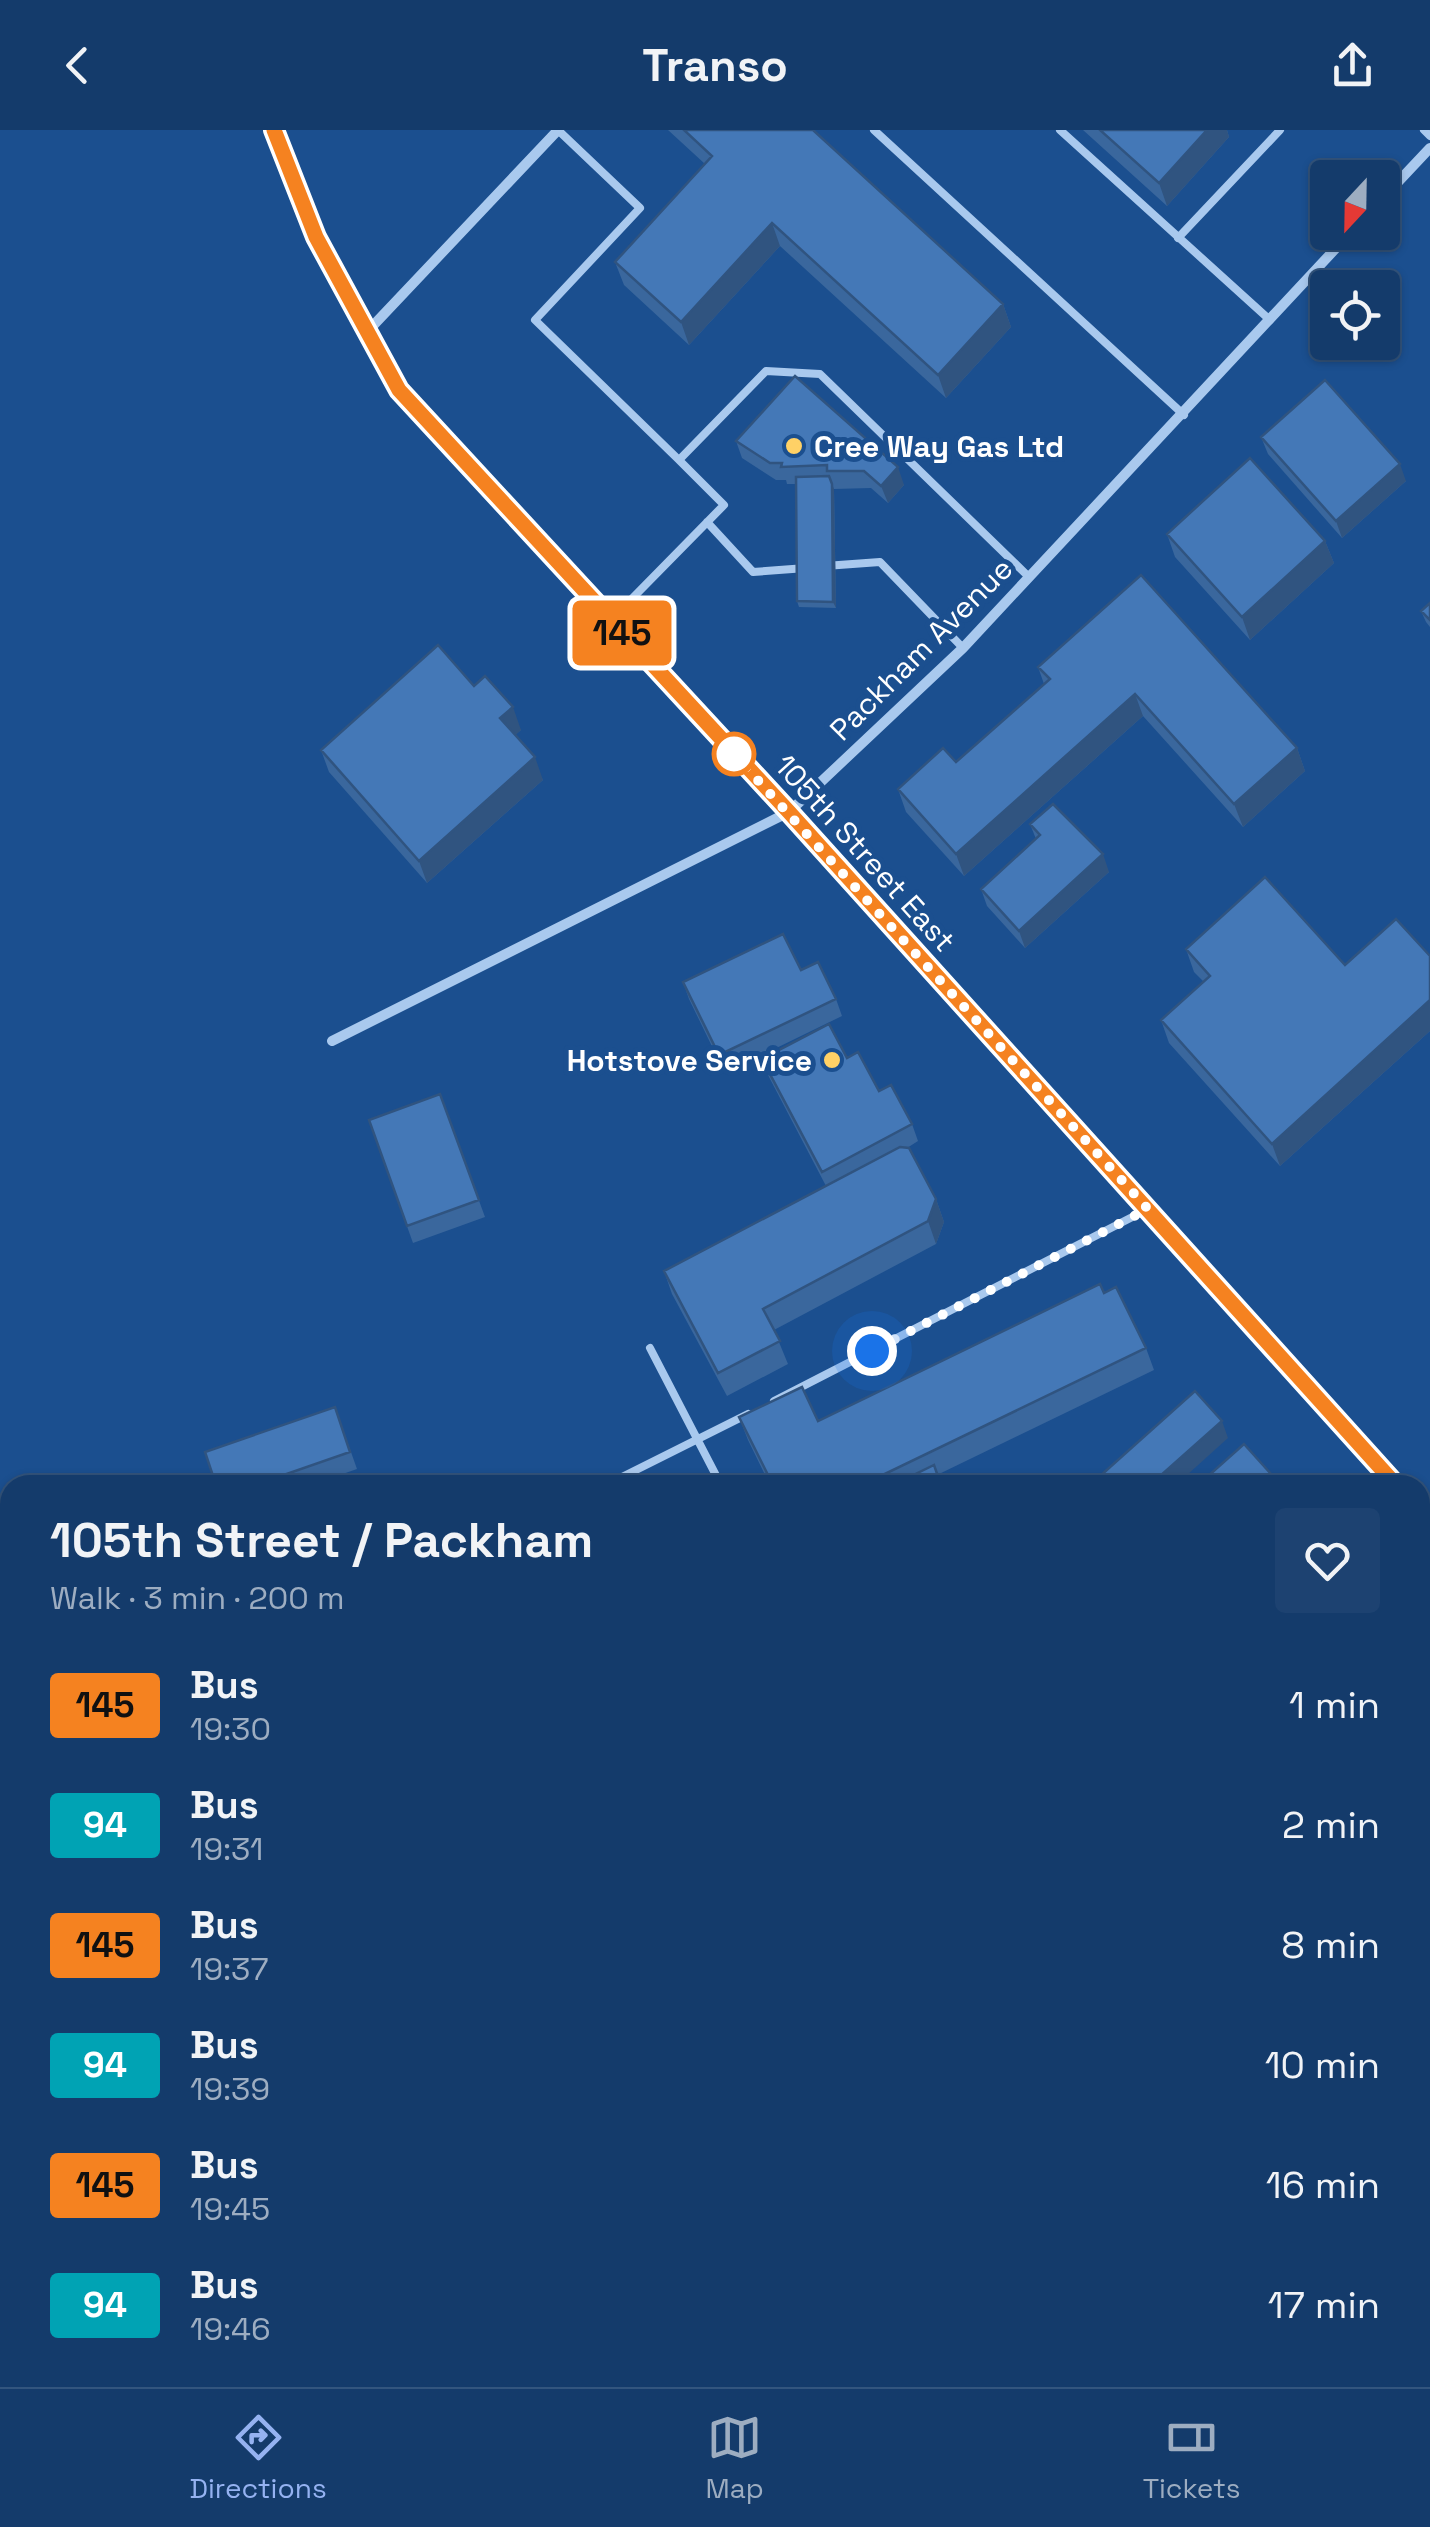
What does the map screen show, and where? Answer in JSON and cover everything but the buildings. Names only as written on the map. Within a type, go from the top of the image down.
[{"type":"street","name":"105th Street East","points":[[274,130],[316,237],[399,390],[789,812],[1387,1475]]},
{"type":"street","points":[[367,332],[558,130]]},
{"type":"street","points":[[1400,180],[1430,148]]},
{"type":"street","name":"Packham Avenue","points":[[332,1041],[789,812],[964,648],[1334,250]]},
{"type":"lane","points":[[558,130],[640,208],[534,320],[724,505],[610,620]]},
{"type":"lane","points":[[874,130],[1184,416]]},
{"type":"lane","points":[[1060,130],[1270,320]]},
{"type":"lane","points":[[1178,238],[1280,130]]},
{"type":"lane","points":[[1424,130],[1430,136]]},
{"type":"lane","points":[[679,460],[766,371],[820,374],[1029,577]]},
{"type":"lane","points":[[707,522],[753,572],[880,562],[964,648]]},
{"type":"lane","points":[[768,1404],[1148,1209]]},
{"type":"lane","points":[[650,1348],[716,1475]]},
{"type":"lane","points":[[626,1475],[750,1413]]},
{"type":"bus line","name":"145","points":[[274,130],[316,237],[399,390],[789,812],[1387,1475]]},
{"type":"place","name":"Cree Way Gas Ltd","points":[[794,446]]},
{"type":"place","name":"Hotstove Service","points":[[832,1060]]},
{"type":"route","points":[[734,754],[1148,1209],[872,1351]]}]
